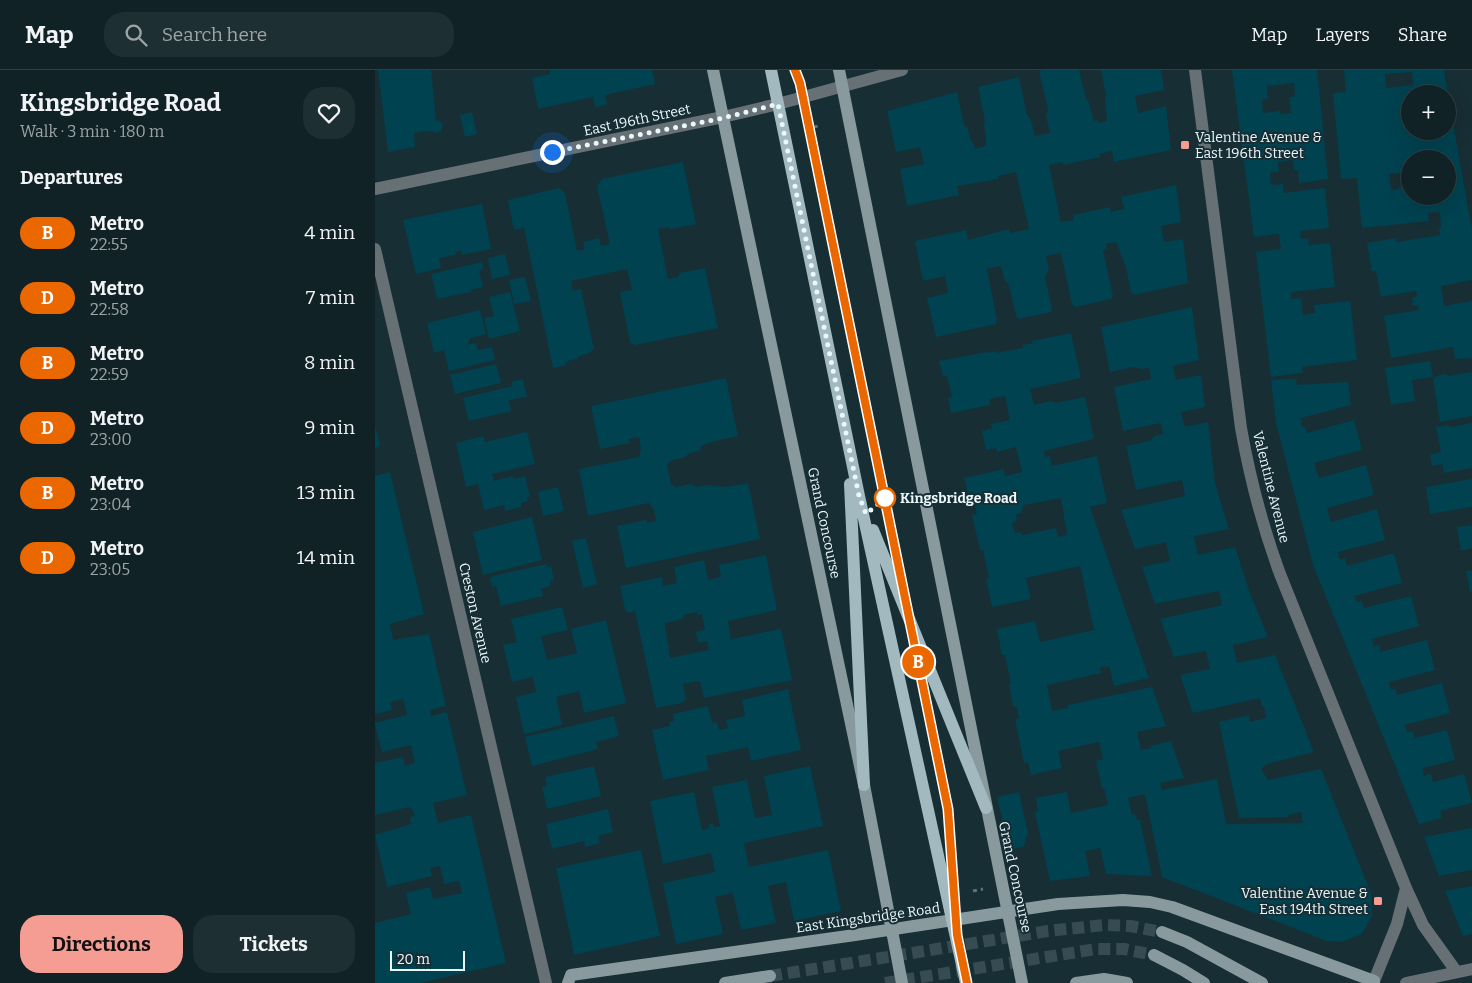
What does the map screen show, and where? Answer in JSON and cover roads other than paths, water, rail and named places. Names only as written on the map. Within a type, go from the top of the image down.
[{"type":"main road","points":[[771,70],[848,446],[966,983]]},
{"type":"main road","points":[[848,446],[864,785]]},
{"type":"main road","points":[[859,496],[986,808]]},
{"type":"street","name":"Grand Concourse","points":[[713,70],[864,785],[902,983]]},
{"type":"street","name":"Grand Concourse","points":[[839,70],[1006,912],[1022,983]]},
{"type":"street","name":"East 196th Street","points":[[375,189],[723,118],[902,70]]},
{"type":"street","name":"Valentine Avenue","points":[[1195,70],[1241,428],[1249,474],[1264,531],[1406,888],[1423,925],[1456,971]]},
{"type":"street","name":"Creston Avenue","points":[[375,249],[546,983]]},
{"type":"street","points":[[1374,982],[1397,924],[1406,888]]},
{"type":"street","name":"East Kingsbridge Road","points":[[568,983],[571,975],[1006,912],[1091,901],[1123,900],[1150,902],[1172,907],[1374,982]]},
{"type":"street","points":[[1162,932],[1187,942],[1262,983]]},
{"type":"street","points":[[1153,955],[1204,983]]},
{"type":"street","points":[[1406,983],[1472,969]]},
{"type":"street","points":[[725,983],[770,976]]},
{"type":"street","points":[[1076,983],[1104,980],[1127,983]]},
{"type":"tunnel","points":[[770,976],[1048,931],[1105,925],[1130,926],[1162,932]]},
{"type":"tunnel","points":[[885,983],[1096,949],[1124,949],[1154,955]]},
{"type":"metro line","name":"B","points":[[795,70],[800,83],[948,809],[957,935],[967,983]]},
{"type":"place","name":"Valentine Avenue & East 196th Street","points":[[1185,145]]},
{"type":"place","name":"Kingsbridge Road","points":[[885,498]]},
{"type":"place","name":"Valentine Avenue & East 194th Street","points":[[1378,901]]}]
